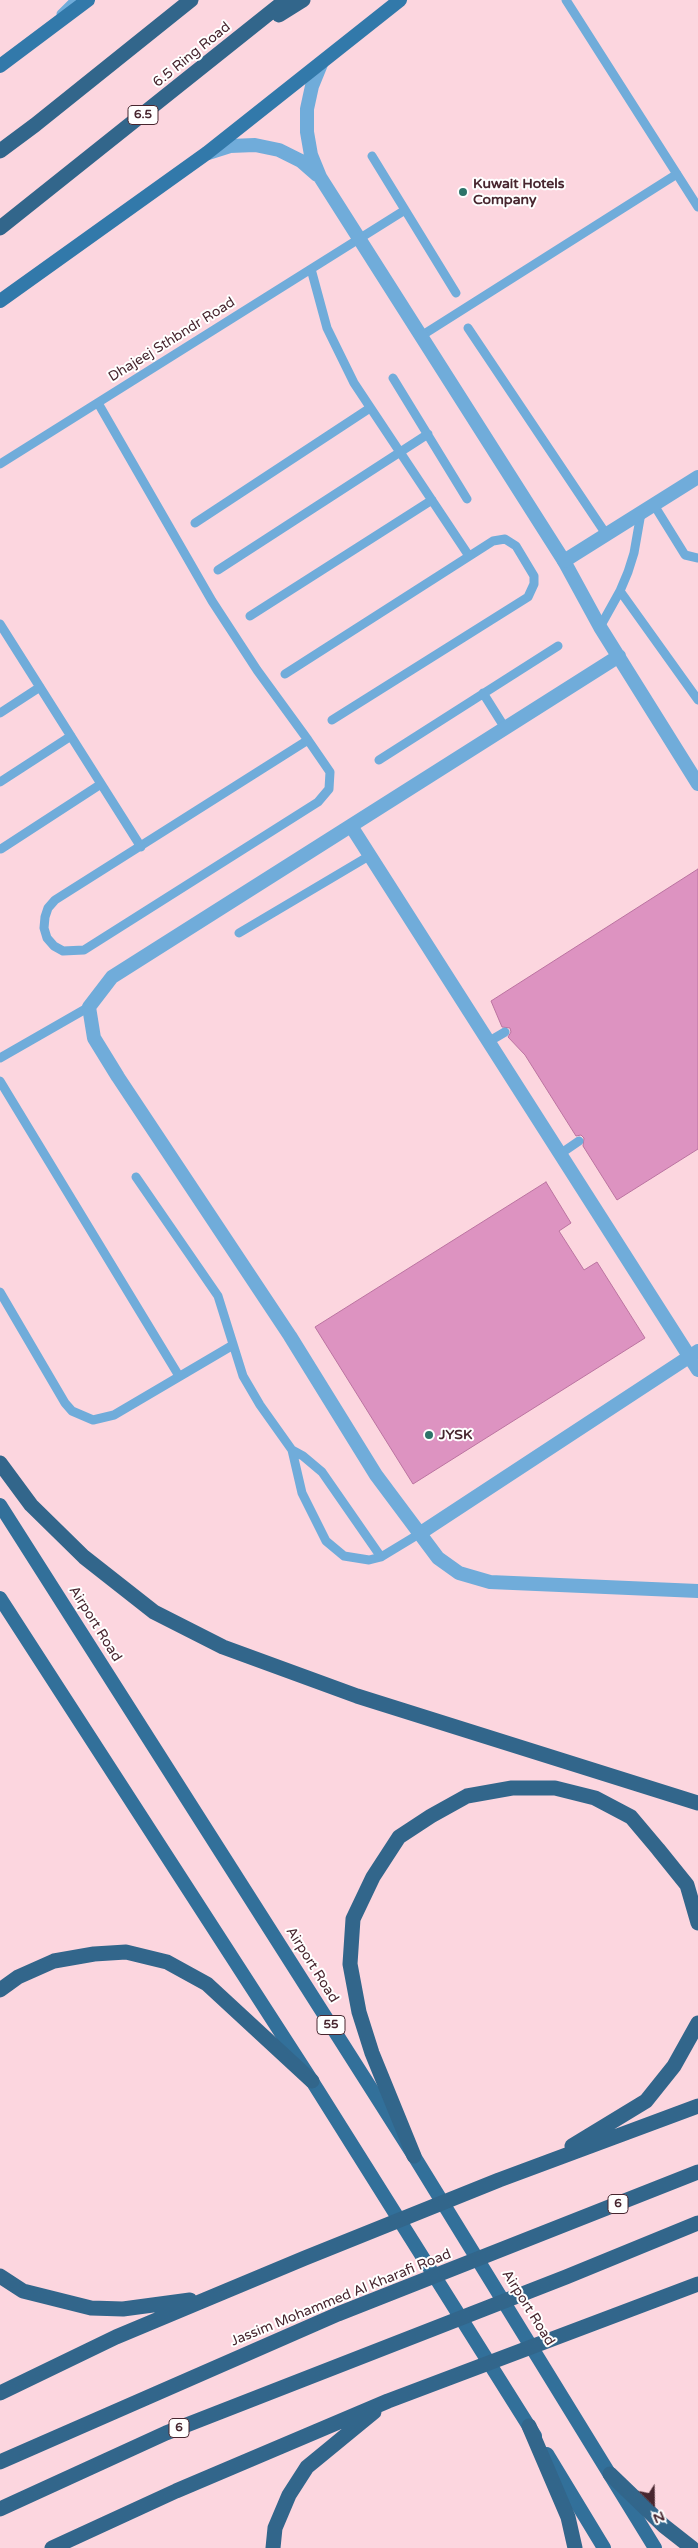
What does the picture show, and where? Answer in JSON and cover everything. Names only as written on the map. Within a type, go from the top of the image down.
[{"type":"highway","points":[[0,151],[191,0]]},
{"type":"highway","name":"6.5 Ring Road","points":[[0,228],[234,44],[286,0]]},
{"type":"highway","points":[[234,44],[303,0]]},
{"type":"highway","points":[[0,1463],[31,1505],[84,1557],[154,1612],[223,1647],[357,1696],[698,1803]]},
{"type":"highway","name":"Airport Road","points":[[0,1505],[414,2156],[655,2548]]},
{"type":"highway","points":[[0,1598],[312,2081],[604,2548]]},
{"type":"highway","points":[[414,2156],[372,2053],[358,2012],[350,1964],[353,1918],[373,1877],[399,1838],[431,1816],[467,1796],[512,1788],[555,1788],[595,1798],[631,1817],[658,1848],[687,1885],[698,1922]]},
{"type":"highway","points":[[0,1990],[18,1976],[54,1961],[94,1954],[126,1952],[167,1962],[208,1984],[312,2081]]},
{"type":"highway","points":[[541,2165],[646,2101],[674,2066],[698,2023]]},
{"type":"highway","points":[[0,2393],[116,2337],[305,2258],[499,2180],[698,2106]]},
{"type":"highway","name":"Jassim Mohammed Al Kharafi Road","points":[[0,2462],[338,2314],[698,2172]]},
{"type":"highway","name":"6","points":[[0,2510],[166,2433],[566,2277],[698,2223]]},
{"type":"highway","points":[[0,2276],[23,2291],[91,2308],[123,2309],[216,2296]]},
{"type":"highway","points":[[52,2548],[176,2491],[392,2399],[698,2284]]},
{"type":"highway","points":[[274,2548],[276,2528],[289,2495],[307,2467],[392,2399]]},
{"type":"highway","points":[[529,2426],[568,2517],[575,2548]]},
{"type":"highway","points":[[610,2474],[664,2526],[692,2548]]},
{"type":"main road","points":[[0,66],[88,0]]},
{"type":"main road","points":[[0,302],[207,153],[400,0]]},
{"type":"street","points":[[321,64],[312,86],[307,109],[307,132],[311,155],[320,177],[564,561],[600,626],[698,784]]},
{"type":"street","points":[[207,153],[230,146],[255,145],[279,150],[301,161],[320,177]]},
{"type":"street","points":[[564,561],[698,477]]},
{"type":"street","points":[[619,656],[112,977],[89,1007],[94,1038],[118,1077],[290,1336],[376,1475],[438,1558],[458,1573],[490,1582],[696,1590]]},
{"type":"street","points":[[350,826],[560,1154],[694,1354],[698,1370]]},
{"type":"street","points":[[419,1534],[694,1354]]},
{"type":"lane","points":[[39,38],[75,0]]},
{"type":"lane","points":[[566,0],[698,207]]},
{"type":"lane","points":[[372,156],[456,293]]},
{"type":"lane","points":[[421,336],[677,174]]},
{"type":"lane","name":"Dhajeej Sthbndr Road","points":[[0,464],[405,210]]},
{"type":"lane","points":[[311,269],[318,299],[339,356],[370,408],[469,556]]},
{"type":"lane","points":[[468,328],[606,534]]},
{"type":"lane","points":[[393,378],[467,499]]},
{"type":"lane","points":[[98,403],[212,601],[257,670],[308,740],[330,772],[329,790],[318,802],[84,950],[63,951],[54,946],[44,928],[48,908],[56,900],[308,740]]},
{"type":"lane","points":[[195,523],[370,408]]},
{"type":"lane","points":[[218,570],[428,434]]},
{"type":"lane","points":[[250,616],[432,500]]},
{"type":"lane","points":[[654,504],[685,555],[698,558]]},
{"type":"lane","points":[[600,626],[620,591],[634,553],[641,513]]},
{"type":"lane","points":[[285,674],[469,556],[499,539],[511,542],[534,576],[532,591],[522,601],[332,720]]},
{"type":"lane","points":[[620,591],[698,700]]},
{"type":"lane","points":[[0,624],[141,846]]},
{"type":"lane","points":[[379,760],[558,646]]},
{"type":"lane","points":[[0,713],[40,687]]},
{"type":"lane","points":[[483,693],[505,728]]},
{"type":"lane","points":[[0,782],[71,736]]},
{"type":"lane","points":[[2,849],[101,784]]},
{"type":"lane","points":[[239,934],[369,856]]},
{"type":"lane","points":[[0,1058],[89,1007]]},
{"type":"lane","points":[[488,1042],[505,1032]]},
{"type":"lane","points":[[0,1081],[179,1376]]},
{"type":"lane","points":[[560,1154],[579,1141]]},
{"type":"lane","points":[[136,1177],[211,1284],[223,1308],[232,1345],[251,1391],[292,1450],[302,1493],[326,1541],[334,1550],[356,1560],[381,1557],[419,1534]]},
{"type":"lane","points":[[0,1292],[65,1403],[82,1417],[93,1420],[114,1415],[232,1345]]},
{"type":"lane","points":[[292,1450],[303,1456],[322,1472],[381,1557]]},
{"type":"building","points":[[698,869],[698,1149],[617,1200],[583,1146],[584,1138],[581,1135],[576,1136],[525,1055],[508,1037],[511,1032],[510,1028],[502,1027],[491,1001]]},
{"type":"building","points":[[546,1182],[571,1223],[559,1231],[584,1270],[597,1262],[645,1338],[413,1484],[315,1327]]},
{"type":"place","name":"Kuwait Hotels Company","points":[[463,192]]},
{"type":"place","name":"JYSK","points":[[429,1435]]}]
